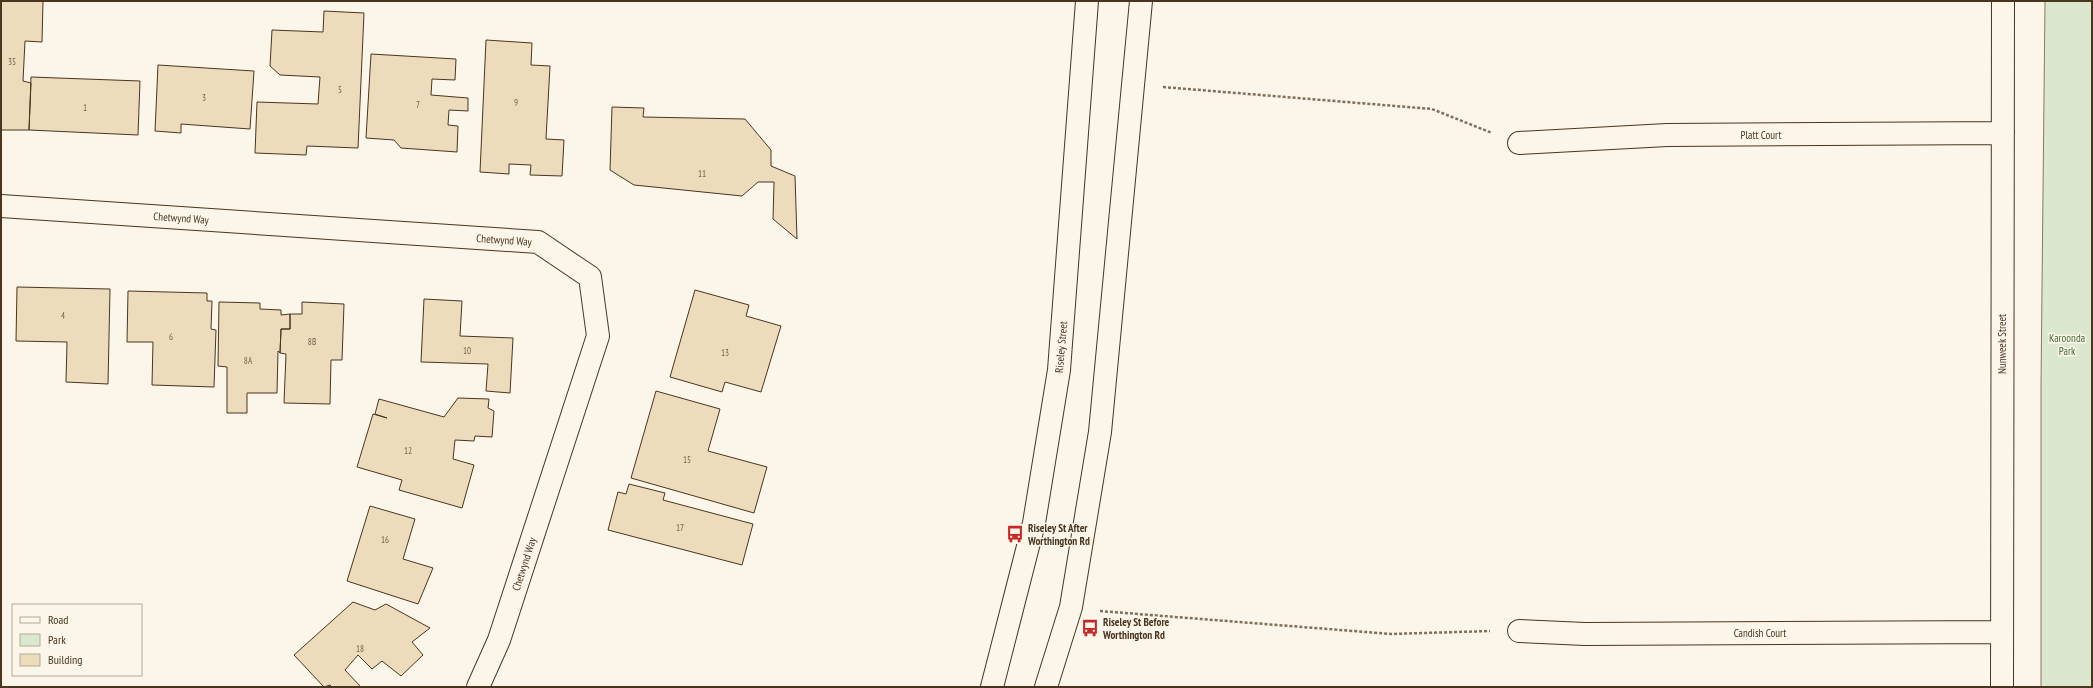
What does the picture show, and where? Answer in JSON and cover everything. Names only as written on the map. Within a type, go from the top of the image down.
[{"type":"main road","name":"Riseley Street","points":[[992,687],[1034,523],[1060,370],[1087,1]]},
{"type":"main road","points":[[1046,687],[1072,608],[1100,432],[1141,1]]},
{"type":"main road","name":"Nunweek Street","points":[[2002,687],[2003,1]]},
{"type":"main road","name":"Platt Court","points":[[1519,143],[1667,135],[2003,132]]},
{"type":"main road","name":"Chetwynd Way","points":[[1,206],[538,242],[590,277],[598,336],[499,640],[478,687]]},
{"type":"main road","name":"Candish Court","points":[[1519,630],[1585,634],[2001,632]]},
{"type":"path","points":[[1163,79],[1162,87],[1432,109],[1519,143]]},
{"type":"path","points":[[1110,612],[1391,634],[1519,630]]},
{"type":"green space","name":"Karoonda Park","points":[[2045,1],[2092,1],[2092,687],[2041,687],[2041,385]]},
{"type":"building","points":[[1,1],[43,1],[42,42],[25,41],[23,81],[31,83],[29,130],[1,130]]},
{"type":"building","points":[[324,11],[364,13],[358,148],[307,146],[306,155],[255,153],[257,102],[318,104],[320,77],[280,75],[270,66],[272,30],[323,32]]},
{"type":"building","points":[[486,40],[532,43],[531,65],[550,66],[546,139],[564,140],[562,176],[530,175],[531,165],[509,164],[509,174],[480,172]]},
{"type":"building","points":[[371,54],[456,59],[455,80],[432,79],[431,95],[468,98],[468,111],[449,110],[448,125],[458,126],[457,152],[401,148],[394,140],[366,138]]},
{"type":"building","points":[[158,65],[254,71],[250,129],[181,124],[181,133],[155,131]]},
{"type":"building","points":[[31,77],[140,81],[138,135],[29,130]]},
{"type":"building","points":[[612,107],[644,108],[643,117],[745,119],[771,150],[771,166],[795,176],[797,239],[773,219],[774,182],[758,182],[742,196],[634,185],[610,170]]},
{"type":"building","points":[[17,287],[110,289],[108,384],[66,382],[67,342],[16,341]]},
{"type":"building","points":[[695,290],[749,305],[746,316],[781,326],[761,392],[725,382],[722,392],[670,377]]},
{"type":"building","points":[[128,291],[207,293],[207,301],[212,301],[211,329],[216,330],[214,387],[152,385],[153,342],[127,342]]},
{"type":"building","points":[[424,299],[462,301],[460,336],[513,338],[510,393],[486,391],[488,364],[421,362]]},
{"type":"building","points":[[219,302],[260,303],[260,309],[281,310],[281,315],[290,314],[290,329],[281,329],[280,353],[278,351],[277,393],[247,393],[247,413],[227,413],[227,367],[218,366]]},
{"type":"building","points":[[302,302],[344,304],[342,360],[331,360],[330,404],[284,403],[286,354],[280,353],[281,329],[290,329],[290,314],[302,314]]},
{"type":"building","points":[[656,391],[720,409],[708,451],[767,467],[754,513],[631,478]]},
{"type":"building","points":[[458,398],[489,399],[488,408],[494,411],[492,437],[475,436],[474,441],[455,440],[453,459],[474,465],[462,508],[399,490],[402,480],[357,467],[373,414],[387,418],[375,414],[379,399],[444,417]]},
{"type":"building","points":[[629,484],[665,493],[663,500],[753,524],[742,565],[608,530],[618,492],[626,494]]},
{"type":"building","points":[[370,506],[415,519],[403,559],[433,568],[418,604],[347,581]]},
{"type":"building","points":[[353,602],[375,610],[386,604],[430,628],[412,642],[423,655],[401,676],[382,661],[372,669],[358,655],[345,670],[361,687],[332,687],[330,685],[324,687],[294,655]]},
{"type":"place","name":"Riseley St After Worthington Rd","points":[[1015,534]]},
{"type":"place","name":"Riseley St Before Worthington Rd","points":[[1090,628]]}]
